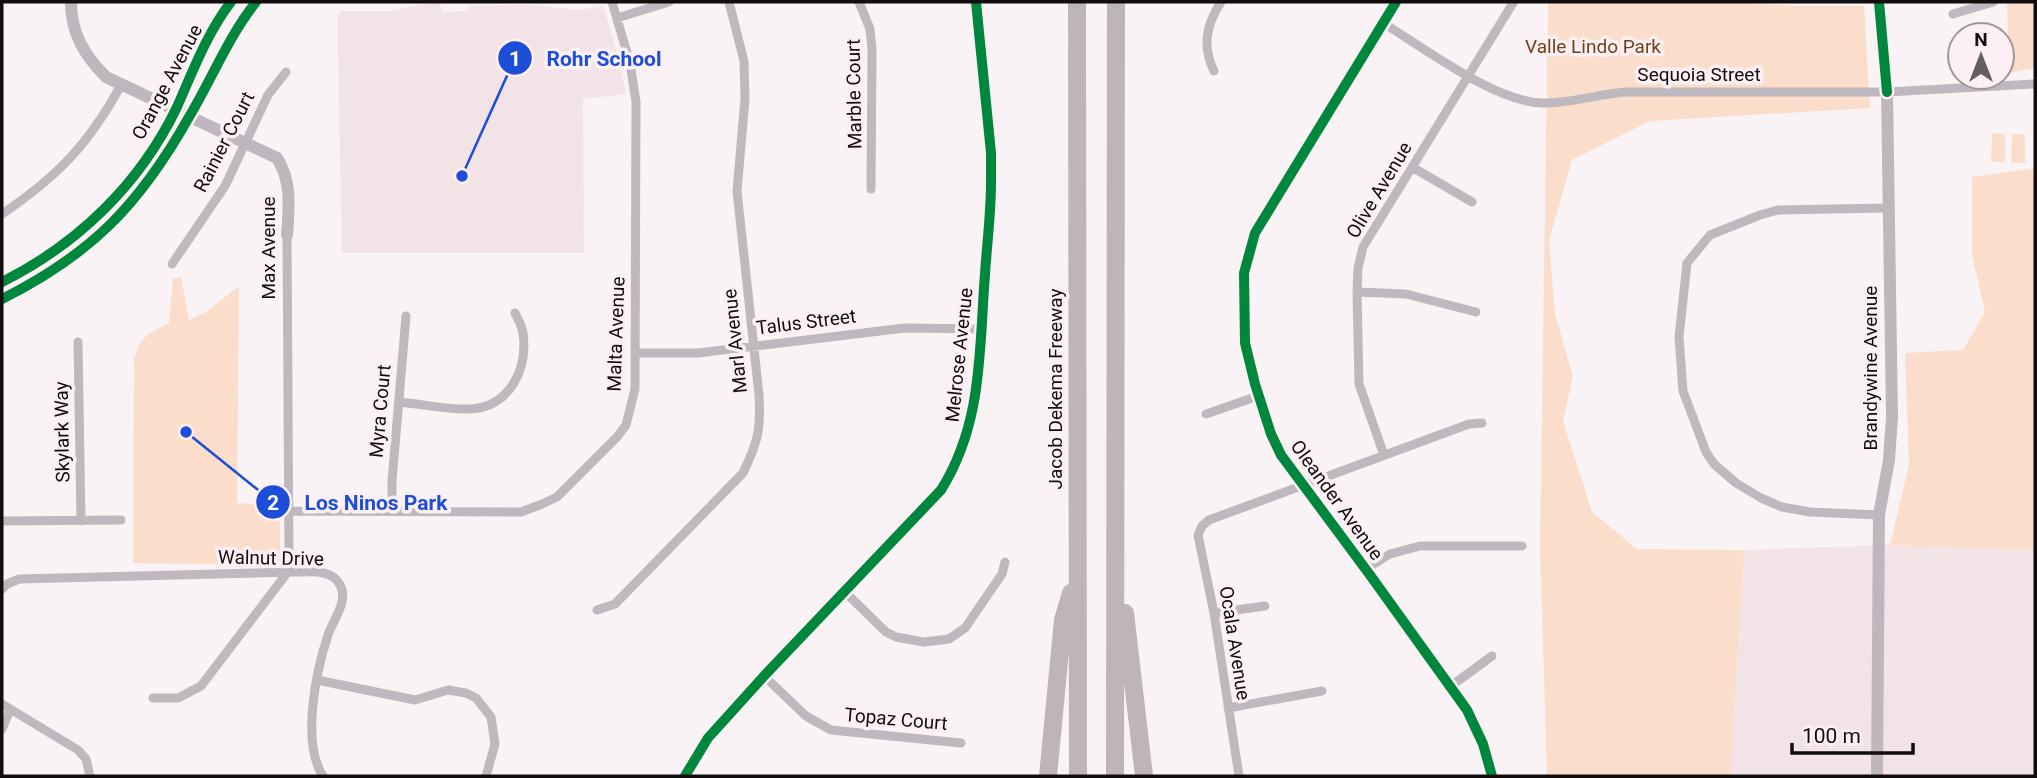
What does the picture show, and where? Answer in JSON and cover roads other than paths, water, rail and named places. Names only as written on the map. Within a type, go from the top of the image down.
[{"type":"highway","points":[[1065,2],[1076,99]]},
{"type":"highway","name":"Jacob Dekema Freeway","points":[[1077,2],[1078,776]]},
{"type":"highway","points":[[1115,776],[1116,2]]},
{"type":"highway","points":[[1115,123],[1128,2]]},
{"type":"highway","points":[[1116,534],[1144,776]]},
{"type":"highway","points":[[1048,776],[1063,620],[1077,576]]},
{"type":"main road","name":"Orange Avenue","points":[[2,282],[61,247],[104,210],[144,163],[176,109],[202,52],[231,2]]},
{"type":"main road","name":"Orange Avenue","points":[[2,299],[69,261],[101,235],[128,207],[157,171],[233,36],[256,2]]},
{"type":"street","name":"Max Avenue","points":[[71,2],[73,29],[81,46],[106,77],[277,158],[284,169],[288,192],[287,573]]},
{"type":"street","name":"Malta Avenue","points":[[288,511],[521,512],[557,497],[626,425],[635,389],[636,102],[630,62],[612,2]]},
{"type":"street","points":[[617,18],[669,2]]},
{"type":"street","name":"Marl Avenue","points":[[597,610],[615,604],[743,472],[756,446],[761,419],[737,191],[745,99],[744,61],[729,2]]},
{"type":"street","name":"Marble Court","points":[[859,2],[870,29],[872,50],[871,189]]},
{"type":"street","name":"Melrose Avenue","points":[[684,776],[708,738],[941,491],[966,442],[972,415],[981,329],[991,169],[976,2]]},
{"type":"street","points":[[1214,71],[1208,58],[1208,25],[1220,2]]},
{"type":"street","name":"Oleander Avenue","points":[[1396,2],[1255,233],[1244,274],[1245,343],[1258,396],[1281,455],[1451,686],[1476,727],[1492,776]]},
{"type":"street","name":"Brandywine Avenue","points":[[1877,776],[1879,514],[1889,460],[1892,418],[1887,92],[1879,2]]},
{"type":"street","points":[[1953,14],[1993,2]]},
{"type":"street","name":"Olive Avenue","points":[[1384,455],[1359,383],[1357,292],[1358,268],[1363,247],[1513,3]]},
{"type":"street","name":"Sequoia Street","points":[[1384,23],[1503,94],[1542,103],[1626,92],[1887,92],[2035,84]]},
{"type":"street","name":"Rainier Court","points":[[172,264],[225,186],[268,94],[286,72]]},
{"type":"street","points":[[2,214],[35,191],[86,141],[121,85]]},
{"type":"street","points":[[1412,167],[1472,202]]},
{"type":"street","points":[[1879,514],[1811,512],[1782,507],[1761,498],[1728,477],[1706,452],[1691,414],[1683,391],[1679,337],[1686,263],[1710,235],[1778,210],[1888,208]]},
{"type":"street","points":[[1357,292],[1406,293],[1476,312]]},
{"type":"street","points":[[399,402],[469,409],[500,398],[511,387],[522,369],[523,331],[515,313]]},
{"type":"street","name":"Myra Court","points":[[392,510],[406,316]]},
{"type":"street","name":"Talus Street","points":[[635,353],[698,353],[905,328],[981,329]]},
{"type":"street","name":"Skylark Way","points":[[78,342],[81,521]]},
{"type":"street","points":[[1206,414],[1258,396]]},
{"type":"street","points":[[1305,487],[1469,424],[1482,423]]},
{"type":"street","name":"Ocala Avenue","points":[[1239,776],[1214,613],[1198,535],[1209,520],[1305,487]]},
{"type":"street","points":[[2,522],[121,520]]},
{"type":"street","points":[[1366,569],[1390,554],[1420,546],[1522,546]]},
{"type":"street","points":[[845,592],[886,632],[903,640],[924,642],[949,639],[965,628],[997,582],[1006,562]]},
{"type":"street","points":[[153,698],[178,698],[201,686],[287,573]]},
{"type":"street","name":"Walnut Drive","points":[[2,589],[19,579],[328,574],[339,582],[343,590],[343,600],[328,635],[317,680],[312,747],[315,762],[323,776]]},
{"type":"street","points":[[1214,613],[1265,606]]},
{"type":"street","points":[[1451,686],[1492,656]]},
{"type":"street","name":"Topaz Court","points":[[764,676],[806,716],[831,730],[961,743]]},
{"type":"street","points":[[317,680],[415,700],[448,690],[476,698],[491,716],[495,744],[486,776]]},
{"type":"street","points":[[1228,708],[1322,691]]},
{"type":"street","points":[[2,729],[6,707],[78,750],[86,759],[90,776]]},
{"type":"place","name":"Rohr School","points":[[462,176]]},
{"type":"place","name":"Los Ninos Park","points":[[186,432]]},
{"type":"park label","name":"Valle Lindo Park","points":[[1593,46]]}]
